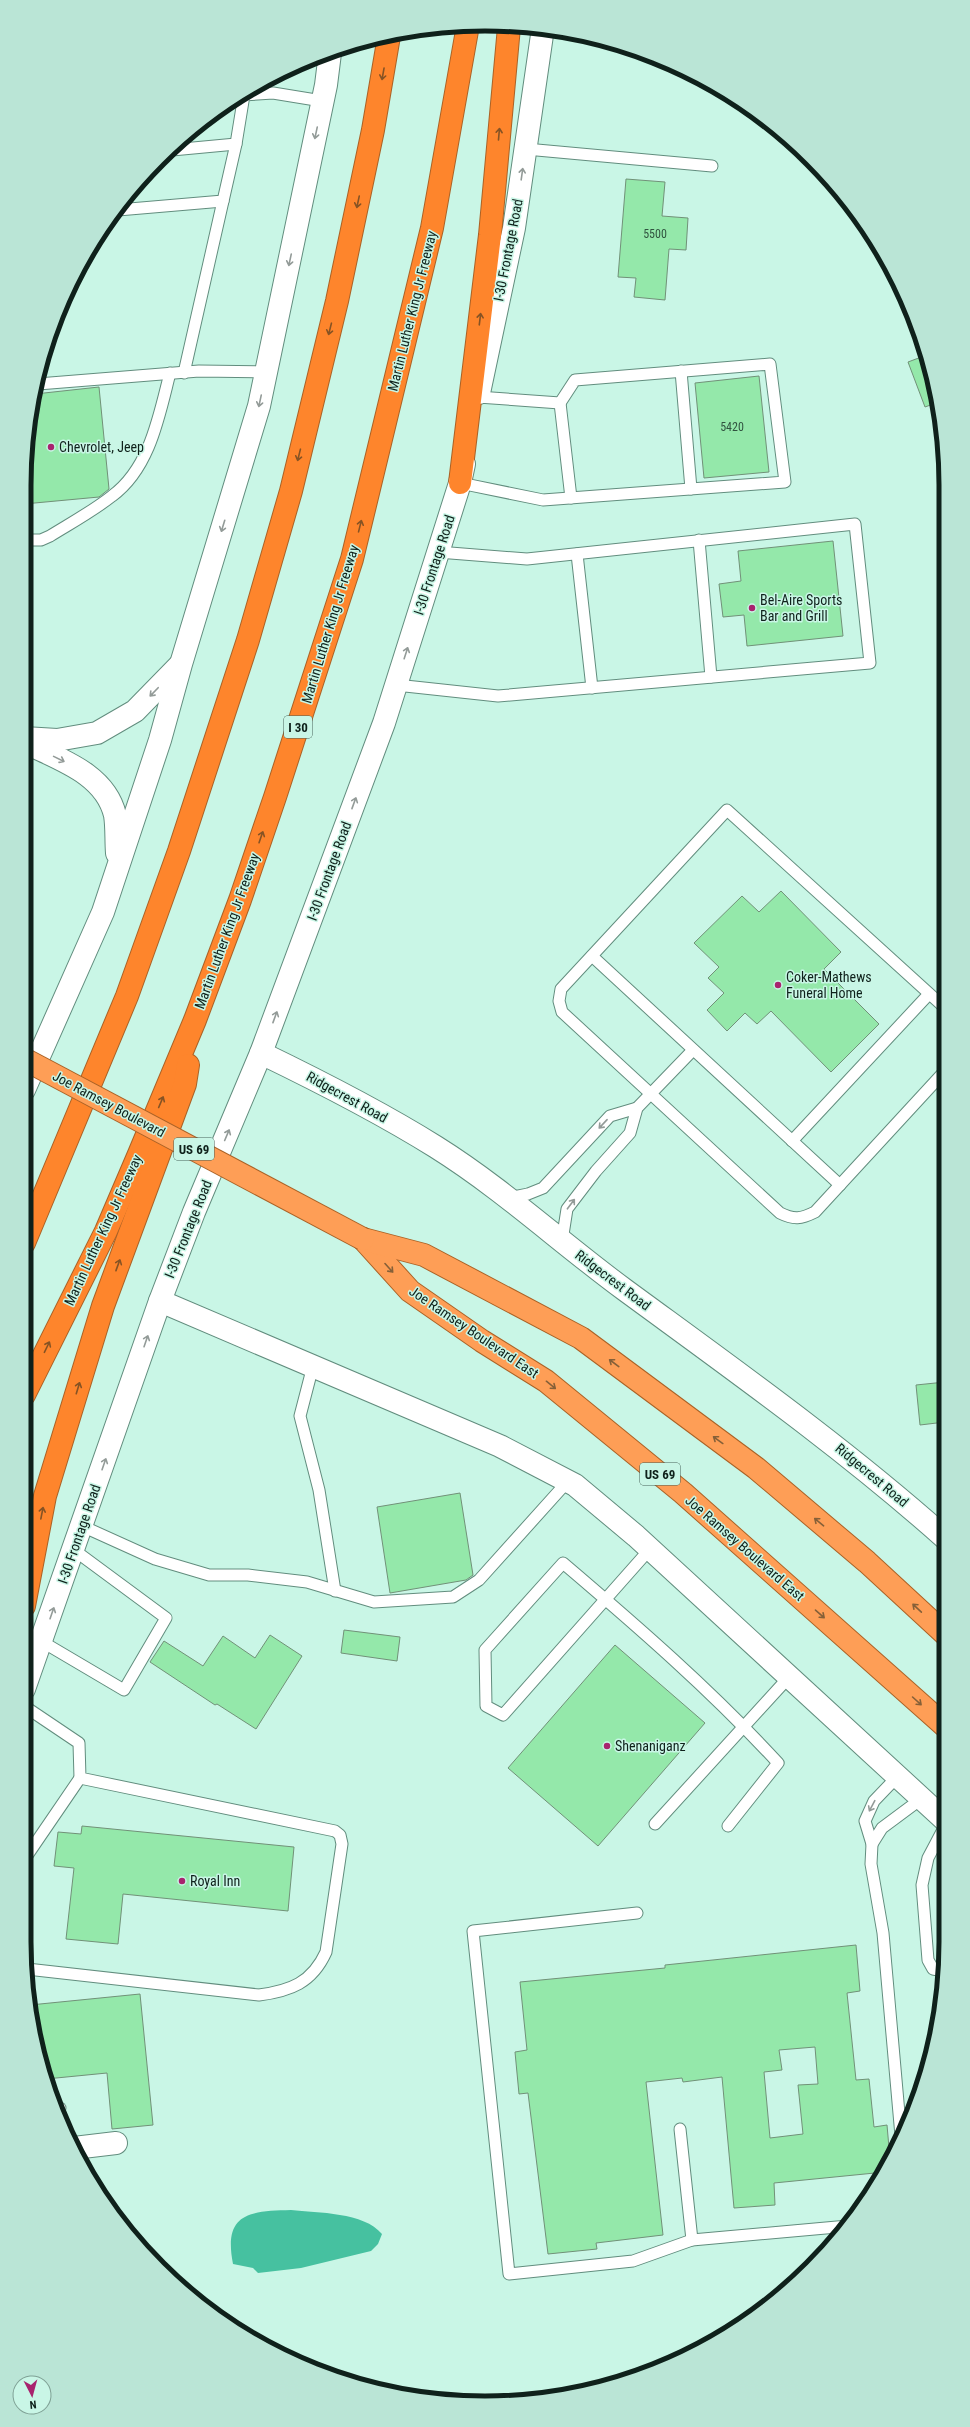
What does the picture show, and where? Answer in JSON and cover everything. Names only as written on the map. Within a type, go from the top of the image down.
[{"type":"highway","name":"Martin Luther King Jr Freeway","points":[[31,1381],[106,1231],[195,1020],[272,805],[352,559],[432,228],[467,32]]},
{"type":"highway","points":[[460,483],[490,235],[509,32]]},
{"type":"highway","points":[[31,1226],[127,996],[179,851],[248,640],[291,490],[337,301],[373,130],[388,42]]},
{"type":"highway","points":[[31,1569],[45,1496],[103,1306],[185,1084],[195,1020]]},
{"type":"highway","name":"Joe Ramsey Boulevard","points":[[31,1063],[363,1239]]},
{"type":"highway","name":"US 69","points":[[363,1239],[424,1254],[581,1338],[756,1468],[868,1562],[939,1628]]},
{"type":"highway","name":"Joe Ramsey Boulevard East","points":[[363,1239],[410,1291],[482,1341],[546,1381],[683,1493],[939,1721]]},
{"type":"main road","name":"I-30 Frontage Road","points":[[31,1648],[33,1636],[74,1550],[160,1301],[194,1212],[261,1053],[384,723],[460,483],[514,228],[542,35]]},
{"type":"main road","points":[[31,1074],[103,912],[160,740],[181,664],[259,406],[322,101],[329,59]]},
{"type":"main road","points":[[31,738],[57,740],[97,733],[135,712],[181,664]]},
{"type":"main road","points":[[31,745],[81,770],[102,788],[115,815],[118,864]]},
{"type":"main road","name":"Ridgecrest Road","points":[[261,1053],[333,1088],[437,1148],[507,1198],[598,1270],[818,1431],[893,1491],[939,1533]]},
{"type":"main road","points":[[160,1301],[500,1446],[575,1485],[650,1549],[939,1815]]},
{"type":"main road","points":[[80,2147],[116,2144]]},
{"type":"lane","points":[[254,94],[273,93],[322,101]]},
{"type":"lane","points":[[184,372],[236,144],[243,102]]},
{"type":"lane","points":[[180,149],[236,144]]},
{"type":"lane","points":[[526,149],[712,166]]},
{"type":"lane","points":[[125,209],[223,201]]},
{"type":"lane","points":[[460,483],[543,500],[571,498],[785,482],[770,364],[575,380],[560,403],[571,498]]},
{"type":"lane","points":[[681,371],[691,489]]},
{"type":"lane","points":[[43,384],[184,372],[265,372]]},
{"type":"lane","points":[[31,540],[41,540],[50,536],[114,496],[130,478],[147,451],[157,426],[170,373]]},
{"type":"lane","points":[[478,397],[560,403]]},
{"type":"lane","points":[[396,685],[498,696],[870,663],[855,524],[698,540],[528,560],[438,552]]},
{"type":"lane","points":[[698,540],[711,677]]},
{"type":"lane","points":[[577,554],[592,688]]},
{"type":"lane","points":[[939,1003],[727,810],[562,989],[559,1001],[562,1012],[780,1213],[792,1219],[803,1218],[815,1212],[939,1077]]},
{"type":"lane","points":[[592,956],[840,1185]]},
{"type":"lane","points":[[792,1141],[929,994]]},
{"type":"lane","points":[[562,1241],[567,1209],[596,1171],[630,1133],[638,1108],[693,1050]]},
{"type":"lane","points":[[507,1198],[528,1194],[544,1188],[610,1116],[638,1108]]},
{"type":"lane","points":[[313,1366],[300,1416],[319,1490],[335,1590]]},
{"type":"lane","points":[[82,1526],[154,1558],[209,1574],[248,1574],[308,1582],[374,1602],[453,1597],[479,1580],[568,1481]]},
{"type":"lane","points":[[650,1549],[606,1599],[503,1715],[486,1706],[484,1650],[563,1563],[606,1599],[744,1726],[778,1763],[728,1826]]},
{"type":"lane","points":[[33,1636],[124,1690],[166,1618],[74,1550]]},
{"type":"lane","points":[[655,1824],[789,1677]]},
{"type":"lane","points":[[31,1711],[79,1743],[80,1778],[31,1850]]},
{"type":"lane","points":[[897,1776],[874,1801],[865,1821],[872,1844],[871,1864],[883,1933],[900,2125]]},
{"type":"lane","points":[[32,1970],[258,1995],[282,1992],[305,1980],[319,1967],[326,1952],[342,1844],[340,1835],[335,1831],[80,1778]]},
{"type":"lane","points":[[872,1844],[882,1828],[921,1799]]},
{"type":"lane","points":[[938,1970],[933,1969],[928,1960],[922,1885],[928,1858],[939,1837]]},
{"type":"lane","points":[[637,1913],[473,1931],[509,2274],[633,2261],[692,2240],[838,2227]]},
{"type":"lane","points":[[680,2129],[692,2240]]},
{"type":"shaded area","points":[[291,2210],[327,2213],[364,2221],[382,2234],[378,2244],[371,2251],[301,2268],[258,2273],[253,2268],[233,2264],[231,2247],[232,2234],[236,2225],[242,2218],[263,2212]]},
{"type":"building","points":[[626,179],[665,182],[662,216],[688,218],[686,250],[669,249],[665,300],[634,297],[636,278],[618,277]]},
{"type":"building","points":[[921,357],[931,405],[925,407],[908,362]]},
{"type":"building","points":[[759,376],[769,472],[704,478],[695,383]]},
{"type":"building","points":[[99,387],[109,489],[99,497],[31,503],[32,455],[41,393]]},
{"type":"building","points":[[833,541],[843,636],[747,646],[744,615],[723,617],[719,584],[741,581],[738,551]]},
{"type":"building","name":"Coker-Mathews Funeral Home","points":[[781,891],[841,952],[824,969],[879,1024],[831,1072],[771,1011],[757,1024],[745,1013],[727,1031],[707,1010],[724,993],[708,978],[719,967],[694,943],[742,896],[759,912]]},
{"type":"building","points":[[939,1383],[939,1423],[920,1425],[916,1385]]},
{"type":"building","points":[[460,1493],[473,1575],[466,1580],[390,1593],[377,1507]]},
{"type":"building","points":[[344,1630],[400,1637],[397,1661],[341,1653]]},
{"type":"building","points":[[270,1635],[302,1656],[256,1729],[217,1704],[215,1705],[150,1662],[164,1641],[203,1666],[223,1636],[255,1658]]},
{"type":"building","name":"Shenaniganz","points":[[615,1645],[705,1723],[598,1846],[508,1768]]},
{"type":"building","name":"Royal Inn","points":[[82,1826],[294,1847],[288,1911],[123,1894],[118,1944],[66,1939],[74,1868],[54,1866],[58,1832],[81,1834]]},
{"type":"building","points":[[856,1945],[860,1991],[847,1993],[856,2080],[869,2079],[874,2127],[887,2125],[889,2148],[875,2173],[774,2183],[775,2205],[734,2208],[722,2077],[683,2082],[682,2078],[646,2082],[663,2235],[596,2243],[597,2249],[548,2254],[528,2093],[519,2094],[515,2052],[527,2050],[520,1982],[665,1968],[665,1965]],"holes":[[[815,2047],[818,2084],[798,2085],[803,2134],[770,2138],[764,2072],[782,2070],[779,2050]]]},
{"type":"building","points":[[140,1994],[153,2125],[112,2129],[107,2073],[52,2078],[46,2060],[36,2004]]},
{"type":"place","name":"Chevrolet, Jeep","points":[[51,447]]},
{"type":"place","name":"Bel-Aire Sports Bar and Grill","points":[[752,608]]},
{"type":"place","name":"Coker-Mathews Funeral Home","points":[[778,985]]},
{"type":"place","name":"Shenaniganz","points":[[607,1746]]},
{"type":"place","name":"Royal Inn","points":[[182,1881]]}]
